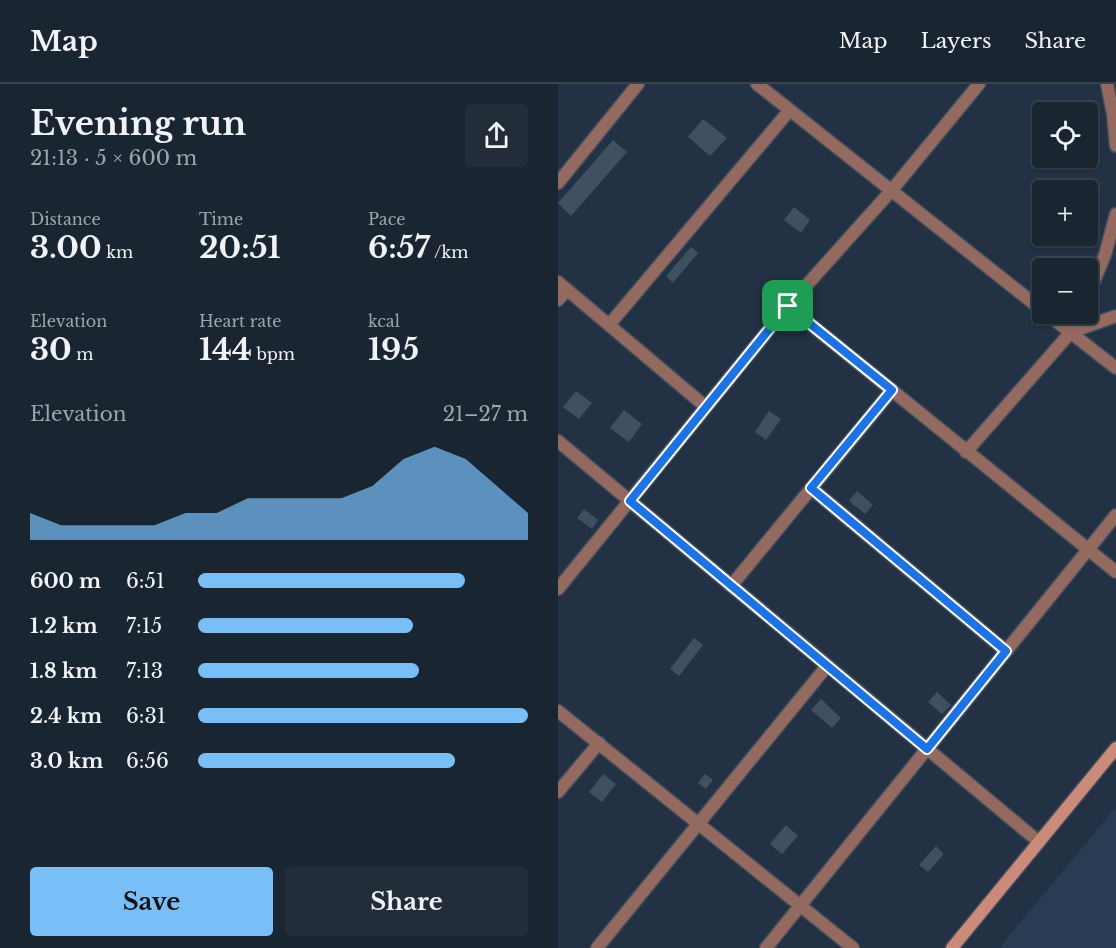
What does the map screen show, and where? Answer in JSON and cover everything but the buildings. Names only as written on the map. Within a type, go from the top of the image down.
[{"type":"street","points":[[558,183],[638,84]]},
{"type":"street","points":[[558,589],[788,306],[891,191],[980,84]]},
{"type":"street","points":[[1107,84],[1114,114],[1116,146]]},
{"type":"street","points":[[761,85],[789,111],[1032,302]]},
{"type":"street","points":[[609,325],[789,111]]},
{"type":"street","points":[[1098,271],[1116,214]]},
{"type":"street","points":[[558,300],[563,286],[706,407]]},
{"type":"street","points":[[788,306],[1116,572]]},
{"type":"street","points":[[1071,332],[1116,316]]},
{"type":"street","points":[[1060,324],[1116,368]]},
{"type":"street","points":[[966,452],[1071,332],[1075,324]]},
{"type":"street","points":[[731,586],[892,390]]},
{"type":"street","points":[[558,441],[1039,842]]},
{"type":"street","points":[[811,488],[1006,651]]},
{"type":"street","points":[[766,948],[1116,515]]},
{"type":"street","points":[[597,948],[827,666]]},
{"type":"street","points":[[558,711],[853,948]]},
{"type":"street","points":[[558,792],[598,743]]},
{"type":"street","points":[[952,948],[1116,748]]},
{"type":"shaded area","points":[[1116,807],[1116,948],[999,948]]},
{"type":"route","points":[[788,306],[892,390],[811,488],[1006,651],[927,749],[630,501],[788,306]]}]
